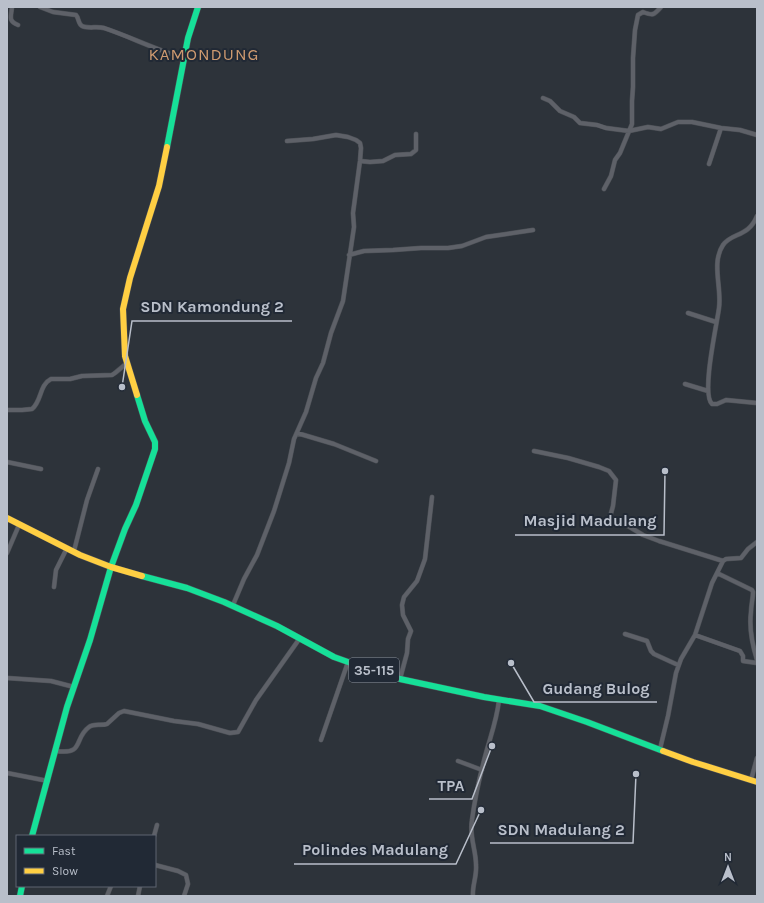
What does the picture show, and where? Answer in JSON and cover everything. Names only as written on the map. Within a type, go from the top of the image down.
[{"type":"street","points":[[12,7],[11,19],[13,23],[18,25]]},
{"type":"street","points":[[40,7],[53,12],[76,15],[83,26],[100,27],[184,58]]},
{"type":"street","points":[[32,835],[67,707],[103,598],[111,567],[125,529],[136,505],[155,446],[145,421],[127,363],[123,342],[123,304],[159,186],[188,38],[198,7]]},
{"type":"street","points":[[604,189],[611,176],[615,160],[620,153],[629,131],[632,117],[634,45],[638,16],[643,12],[653,15],[661,7]]},
{"type":"street","points":[[544,98],[550,101],[560,111],[574,117],[580,123],[597,125],[606,128],[629,131],[648,127],[661,129],[678,122],[692,122],[740,130],[757,135]]},
{"type":"street","points":[[709,164],[721,128]]},
{"type":"street","points":[[360,161],[377,162],[396,155],[412,154],[416,150],[416,134]]},
{"type":"street","points":[[233,605],[244,578],[259,549],[287,472],[297,433],[306,412],[316,378],[323,363],[331,333],[343,300],[354,227],[353,213],[360,161],[360,143],[348,137],[336,135],[313,140],[287,141]]},
{"type":"street","points":[[757,216],[754,224],[749,229],[723,245],[720,253],[718,269],[720,302],[712,346],[708,391],[709,401],[712,404],[717,404],[726,400],[757,403]]},
{"type":"street","points":[[350,255],[364,251],[448,248],[462,246],[486,237],[533,230]]},
{"type":"street","points":[[688,313],[716,322]]},
{"type":"street","points":[[7,410],[32,409],[37,404],[45,384],[51,379],[70,379],[82,376],[112,375],[127,363]]},
{"type":"street","points":[[685,384],[708,391]]},
{"type":"street","points":[[297,433],[334,444],[376,461]]},
{"type":"street","points":[[534,451],[568,458],[609,471],[616,480],[614,506],[610,514],[612,521],[628,526],[643,535],[723,561],[726,559],[741,558],[748,549],[757,542]]},
{"type":"street","points":[[7,462],[41,469]]},
{"type":"street","points":[[74,551],[87,500],[98,469]]},
{"type":"street","points":[[400,679],[407,653],[408,638],[411,631],[403,615],[402,604],[404,597],[418,580],[425,559],[430,526],[432,497]]},
{"type":"street","name":"35-115","points":[[7,518],[67,548],[111,567],[197,591],[233,605],[300,638],[318,649],[348,662],[400,679],[471,695],[530,704],[545,708],[700,764],[754,781]]},
{"type":"street","points":[[7,553],[19,525]]},
{"type":"street","points":[[54,587],[56,570],[67,548]]},
{"type":"street","points":[[660,749],[678,665],[695,635],[712,583],[723,561]]},
{"type":"street","points":[[717,573],[752,590],[753,592],[750,624],[757,660]]},
{"type":"street","points":[[625,634],[647,641],[654,654],[678,665]]},
{"type":"street","points":[[695,635],[740,651],[743,656],[743,661],[745,662],[757,663]]},
{"type":"street","points":[[56,750],[64,752],[71,751],[78,745],[83,734],[89,727],[95,724],[107,724],[119,713],[124,711],[198,724],[230,733],[238,732],[256,700],[300,638]]},
{"type":"street","points":[[321,740],[348,662]]},
{"type":"street","points":[[7,678],[51,681],[74,687]]},
{"type":"street","points":[[473,896],[473,886],[477,868],[471,840],[471,826],[482,770],[497,717],[500,700]]},
{"type":"street","points":[[754,781],[757,758]]},
{"type":"street","points":[[458,761],[482,770]]},
{"type":"street","points":[[7,773],[48,781]]},
{"type":"street","points":[[154,835],[157,825]]},
{"type":"street","points":[[156,865],[178,871],[186,875],[188,884],[184,896]]},
{"type":"traffic: fast","points":[[167,147],[188,38],[198,7]]},
{"type":"traffic: fast","points":[[32,835],[67,707],[90,640],[111,567],[125,529],[136,505],[155,449],[155,442],[145,421],[137,395]]},
{"type":"traffic: fast","points":[[142,576],[187,588],[224,602],[277,626],[334,657],[348,662],[400,679],[484,697],[540,706],[663,751]]},
{"type":"traffic: fast","points":[[20,896],[22,887]]},
{"type":"traffic: slow","points":[[137,395],[125,356],[123,309],[130,278],[159,186],[167,147]]},
{"type":"traffic: slow","points":[[7,518],[80,555],[111,567],[142,576]]},
{"type":"traffic: slow","points":[[663,751],[757,782]]},
{"type":"place","name":"SDN Kamondung 2","points":[[122,387]]},
{"type":"place","name":"Masjid Madulang","points":[[665,471]]},
{"type":"place","name":"Gudang Bulog","points":[[511,663]]},
{"type":"place","name":"TPA","points":[[492,746]]},
{"type":"place","name":"SDN Madulang 2","points":[[636,774]]},
{"type":"place","name":"Polindes Madulang","points":[[481,810]]},
{"type":"district","name":"KAMONDUNG","points":[[204,54]]}]
